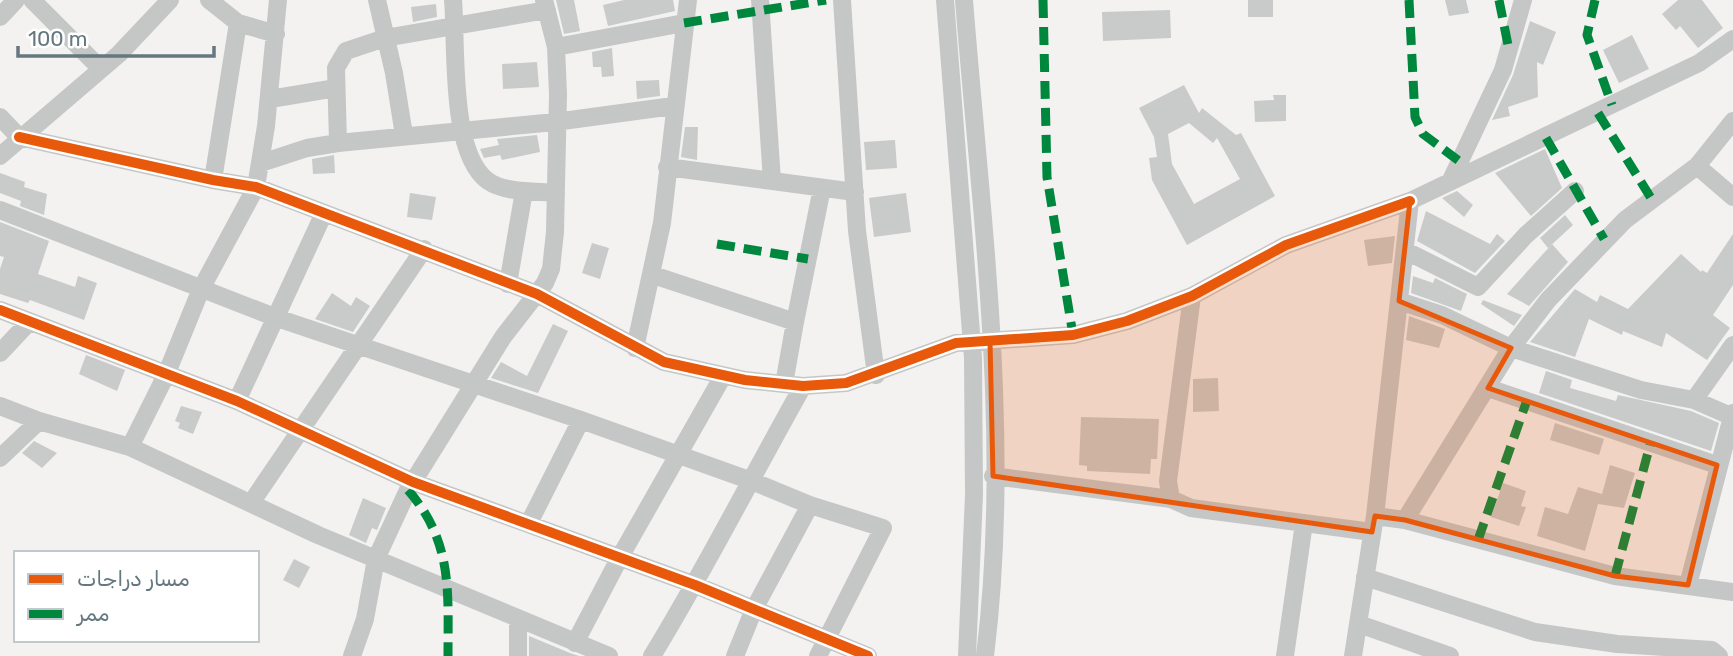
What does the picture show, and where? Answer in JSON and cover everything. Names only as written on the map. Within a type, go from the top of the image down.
[{"type":"street","points":[[0,18],[16,0]]},
{"type":"street","points":[[32,0],[101,69]]},
{"type":"street","points":[[0,156],[101,69],[170,0]]},
{"type":"street","points":[[209,0],[238,23],[276,34]]},
{"type":"street","points":[[130,447],[166,375],[201,289],[256,187],[270,99],[278,0]]},
{"type":"street","points":[[377,0],[404,135]]},
{"type":"street","points":[[453,0],[463,131],[471,159],[486,180],[524,191],[556,193]]},
{"type":"street","points":[[635,348],[653,275],[688,0]]},
{"type":"street","points":[[760,0],[772,181]]},
{"type":"street","points":[[842,0],[855,192],[876,374]]},
{"type":"street","points":[[944,0],[971,342],[974,495],[967,656]]},
{"type":"street","points":[[964,0],[990,341],[993,476],[985,656]]},
{"type":"street","points":[[1451,180],[1503,70],[1523,0]]},
{"type":"street","points":[[338,143],[336,68],[346,51],[385,38],[546,5],[556,47],[556,193],[551,270],[537,294],[503,337],[413,482],[376,559],[365,619],[352,656]]},
{"type":"street","points":[[212,180],[238,23]]},
{"type":"street","points":[[556,47],[684,23]]},
{"type":"street","points":[[0,117],[19,137],[212,180],[256,187],[537,294],[664,362],[723,376],[803,386],[846,383],[876,374],[932,350],[971,342],[1073,335],[1127,321],[1192,296],[1286,245],[1410,201],[1699,63],[1733,39]]},
{"type":"street","points":[[270,99],[335,88]]},
{"type":"street","points":[[261,163],[307,148],[338,143],[555,122],[673,106]]},
{"type":"street","points":[[1405,520],[1511,348],[1548,300],[1604,239],[1651,198],[1697,166],[1733,121]]},
{"type":"street","points":[[1697,166],[1733,197]]},
{"type":"street","points":[[667,167],[855,192]]},
{"type":"street","points":[[784,384],[822,188]]},
{"type":"street","points":[[508,284],[524,191]]},
{"type":"street","points":[[1406,251],[1478,288],[1545,216],[1575,191]]},
{"type":"street","points":[[1353,656],[1373,524],[1410,201]]},
{"type":"street","points":[[0,210],[277,318],[473,386],[581,420],[749,480],[810,505],[883,528],[818,656]]},
{"type":"street","points":[[237,401],[324,214]]},
{"type":"street","points":[[251,503],[424,249]]},
{"type":"street","points":[[653,275],[794,322]]},
{"type":"street","points":[[1171,499],[1168,481],[1192,296]]},
{"type":"street","points":[[1399,301],[1442,315],[1511,348],[1641,390],[1694,400],[1732,415],[1688,585]]},
{"type":"street","points":[[0,310],[237,401],[413,482],[695,585],[868,656]]},
{"type":"street","points":[[0,353],[29,322]]},
{"type":"street","points":[[1694,400],[1733,345]]},
{"type":"street","points":[[581,649],[620,557],[723,376]]},
{"type":"street","points":[[653,656],[695,585],[749,480],[803,386]]},
{"type":"street","points":[[1488,388],[1717,465]]},
{"type":"street","points":[[0,406],[39,421],[130,447],[318,535],[581,649],[609,656]]},
{"type":"street","points":[[529,523],[581,420]]},
{"type":"street","points":[[0,458],[39,421]]},
{"type":"street","points":[[993,476],[1171,499],[1191,508],[1304,523],[1373,524],[1405,520],[1615,576],[1733,592]]},
{"type":"street","points":[[734,656],[754,609],[810,505]]},
{"type":"street","points":[[1285,656],[1304,523]]},
{"type":"street","points":[[1365,577],[1535,632],[1617,644],[1712,650],[1719,656]]},
{"type":"street","points":[[518,621],[518,656]]},
{"type":"street","points":[[1359,624],[1450,656]]},
{"type":"highlighted area","points":[[1410,201],[1399,301],[1511,348],[1488,388],[1717,465],[1688,585],[1615,576],[1405,520],[1375,516],[1372,532],[993,476],[990,341],[1073,335],[1127,321],[1192,296],[1286,245]]},
{"type":"building","points":[[556,0],[574,0],[580,31],[564,34]]},
{"type":"building","points":[[624,0],[673,0],[675,11],[608,26],[603,5]]},
{"type":"building","points":[[1248,0],[1273,0],[1273,17],[1248,17]]},
{"type":"building","points":[[1445,0],[1466,0],[1469,13],[1449,16]]},
{"type":"building","points":[[1678,0],[1702,0],[1723,28],[1698,48],[1680,26],[1676,30],[1662,14]]},
{"type":"building","points":[[436,4],[437,17],[413,22],[411,7]]},
{"type":"building","points":[[1170,10],[1171,38],[1103,41],[1102,12]]},
{"type":"building","points":[[1530,21],[1556,32],[1543,65],[1537,62],[1538,97],[1508,107],[1510,116],[1492,120],[1513,75]]},
{"type":"building","points":[[1632,35],[1649,69],[1619,83],[1603,50]]},
{"type":"building","points":[[612,48],[614,76],[602,77],[601,67],[593,67],[592,52]]},
{"type":"building","points":[[537,62],[539,87],[503,89],[502,64]]},
{"type":"building","points":[[659,80],[660,96],[637,99],[636,81]]},
{"type":"building","points":[[1184,85],[1199,113],[1202,108],[1236,135],[1241,133],[1275,196],[1187,245],[1152,180],[1149,158],[1157,157],[1154,137],[1139,108]],"holes":[[[1189,123],[1213,143],[1217,138],[1240,179],[1194,204],[1172,164],[1168,134]]]},
{"type":"building","points":[[1273,95],[1286,95],[1286,121],[1255,122],[1254,101],[1274,100]]},
{"type":"building","points":[[685,127],[698,127],[697,160],[681,157]]},
{"type":"building","points":[[537,135],[540,152],[502,160],[500,155],[484,158],[480,149],[499,145],[497,139]]},
{"type":"building","points":[[895,140],[897,168],[866,170],[864,142]]},
{"type":"building","points":[[1545,149],[1562,188],[1531,216],[1495,173]]},
{"type":"building","points":[[334,155],[335,173],[313,174],[312,159]]},
{"type":"building","points":[[0,173],[25,182],[24,187],[47,194],[44,215],[20,206],[21,201],[0,193]]},
{"type":"building","points":[[1457,191],[1473,205],[1464,217],[1442,198]]},
{"type":"building","points":[[410,193],[436,197],[432,220],[407,217]]},
{"type":"building","points":[[906,193],[911,232],[874,237],[869,198]]},
{"type":"building","points":[[1426,211],[1490,244],[1497,234],[1505,241],[1475,273],[1417,241]]},
{"type":"building","points":[[1565,215],[1573,225],[1548,248],[1540,238]]},
{"type":"building","points":[[0,222],[49,241],[38,274],[75,287],[78,276],[97,283],[84,320],[30,300],[28,303],[0,294],[0,269],[4,257],[0,256]]},
{"type":"building","points":[[1733,234],[1733,285],[1713,315],[1730,328],[1707,360],[1666,333],[1662,347],[1623,331],[1622,335],[1589,319],[1575,357],[1530,342],[1575,289],[1597,302],[1600,295],[1628,309],[1681,254],[1701,272],[1702,270],[1707,273]]},
{"type":"building","points":[[1395,236],[1392,263],[1368,266],[1364,240]]},
{"type":"building","points":[[592,243],[609,248],[600,279],[582,273]]},
{"type":"building","points":[[1552,244],[1568,262],[1529,306],[1507,294]]},
{"type":"building","points":[[1413,276],[1433,283],[1435,278],[1467,294],[1461,311],[1411,293]]},
{"type":"building","points":[[332,293],[351,306],[356,297],[370,306],[353,332],[315,319]]},
{"type":"building","points":[[1483,300],[1522,315],[1514,326],[1481,304]]},
{"type":"building","points":[[1409,316],[1445,329],[1439,348],[1406,340]]},
{"type":"building","points":[[553,324],[568,331],[538,393],[491,378],[501,362],[527,376]]},
{"type":"building","points":[[86,355],[125,370],[117,391],[79,374]]},
{"type":"building","points":[[1546,371],[1572,380],[1570,388],[1616,401],[1618,395],[1691,411],[1719,423],[1711,451],[1539,393]]},
{"type":"building","points":[[1218,378],[1219,411],[1193,412],[1193,379]]},
{"type":"building","points":[[181,406],[202,412],[193,434],[178,428],[180,423],[175,421]]},
{"type":"building","points":[[1081,417],[1159,419],[1157,459],[1151,459],[1150,474],[1087,471],[1087,466],[1079,465]]},
{"type":"building","points":[[1555,423],[1604,439],[1599,455],[1550,440]]},
{"type":"building","points":[[34,441],[57,453],[42,468],[22,453]]},
{"type":"building","points":[[1610,465],[1635,473],[1624,508],[1598,504],[1585,551],[1537,536],[1545,507],[1568,514],[1578,487],[1602,494]]},
{"type":"building","points":[[1503,483],[1526,491],[1521,506],[1526,507],[1519,526],[1491,517]]},
{"type":"building","points":[[363,498],[386,508],[377,530],[372,528],[366,543],[349,535]]},
{"type":"building","points":[[294,559],[310,567],[299,588],[283,580]]},
{"type":"building","points":[[529,636],[570,653],[579,656],[529,656]]},
{"type":"marked path","points":[[684,23],[826,0]]},
{"type":"marked path","points":[[1043,0],[1047,177],[1073,335]]},
{"type":"marked path","points":[[1409,0],[1415,117],[1423,134],[1459,161]]},
{"type":"marked path","points":[[1499,0],[1509,50]]},
{"type":"marked path","points":[[1595,0],[1587,35],[1612,105]]},
{"type":"marked path","points":[[1598,113],[1651,198]]},
{"type":"marked path","points":[[1546,138],[1604,239]]},
{"type":"marked path","points":[[717,244],[808,259]]},
{"type":"marked path","points":[[1478,540],[1526,403]]},
{"type":"marked path","points":[[1615,576],[1650,445]]},
{"type":"marked path","points":[[408,490],[423,509],[433,529],[445,568],[448,656]]},
{"type":"cycle path","points":[[19,137],[256,187],[537,294],[664,362],[745,380],[803,386],[846,383],[956,343],[1073,335],[1127,321],[1192,296],[1286,245],[1410,201]]},
{"type":"cycle path","points":[[0,310],[237,401],[413,482],[695,585],[868,656]]}]
